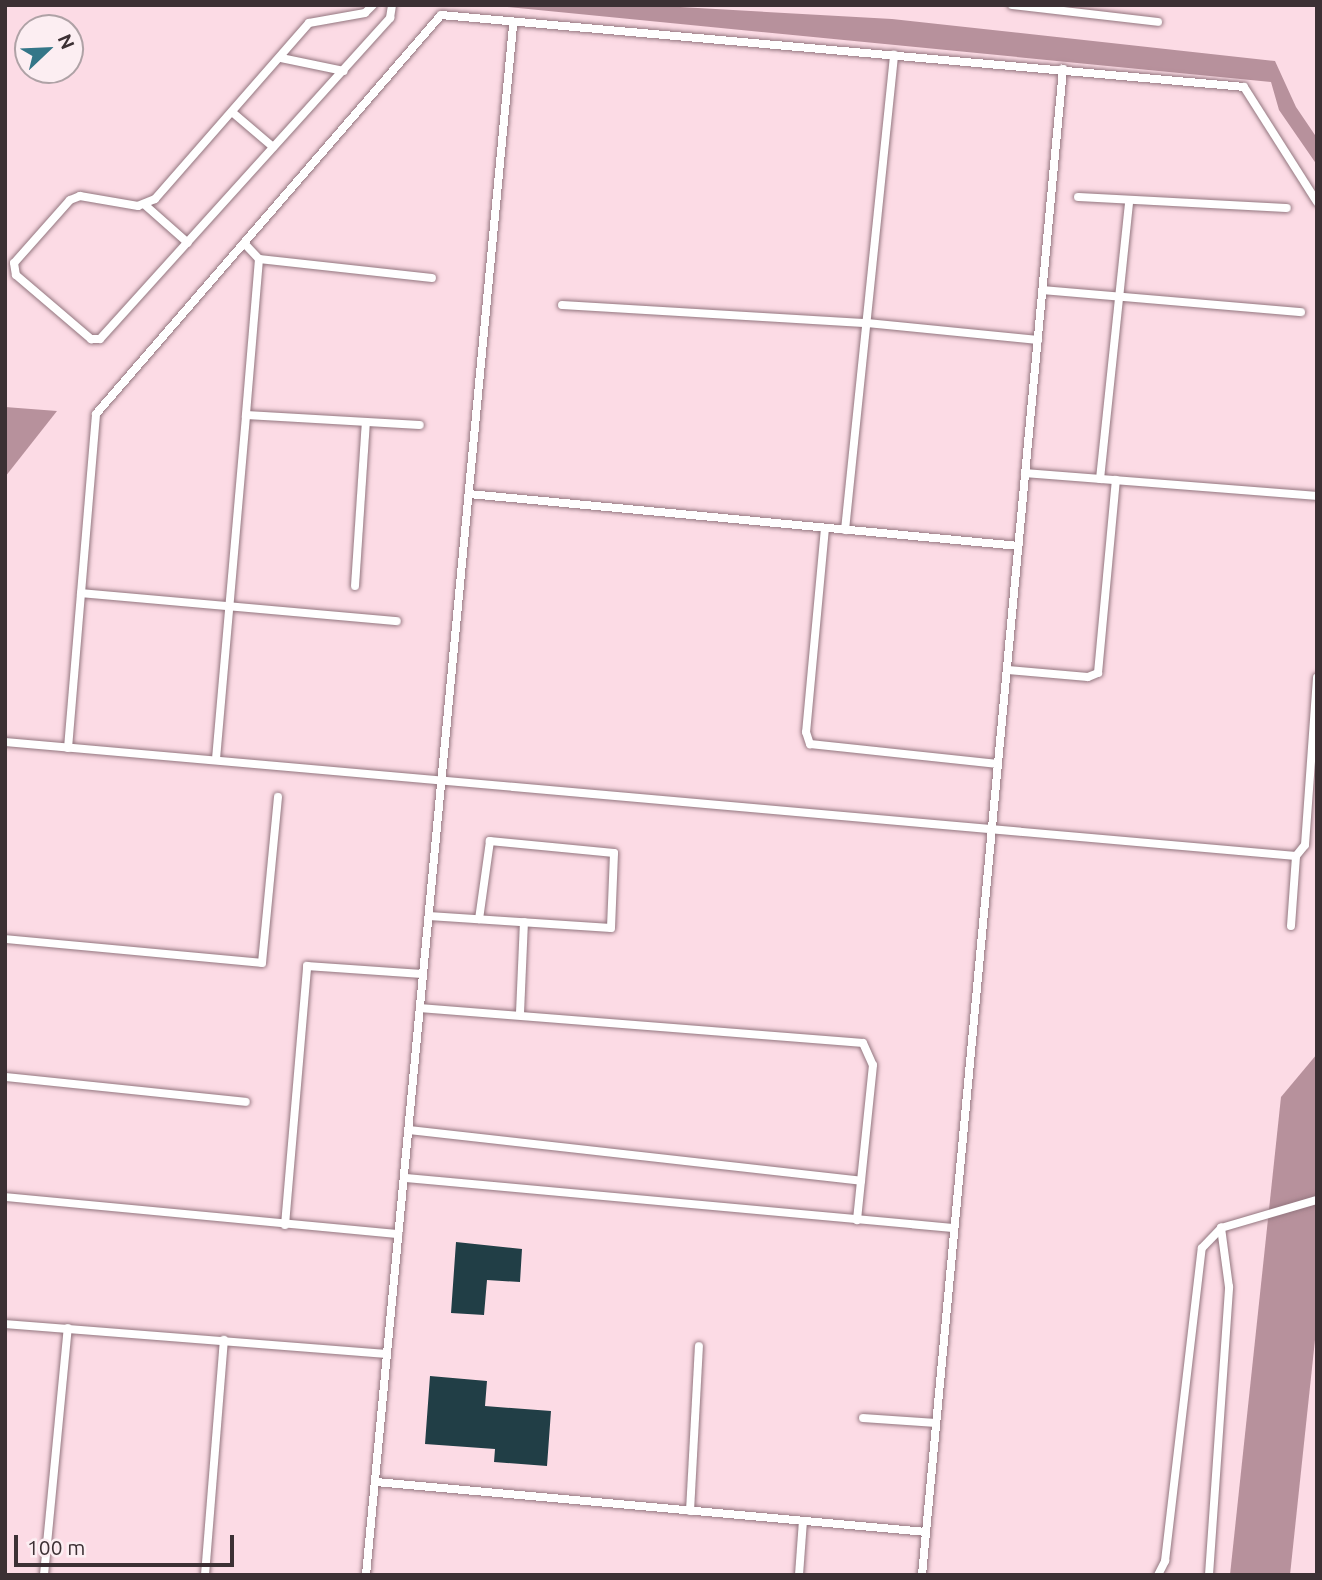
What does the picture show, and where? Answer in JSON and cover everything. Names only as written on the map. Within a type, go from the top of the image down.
[{"type":"lane","points":[[145,205],[281,58],[309,23],[365,13],[373,5]]},
{"type":"lane","points":[[188,243],[145,205],[75,197],[14,263],[12,270],[95,340],[105,335],[344,71],[390,18],[392,5]]},
{"type":"lane","points":[[1012,5],[1158,22]]},
{"type":"lane","points":[[68,748],[96,414],[441,15],[513,25],[1063,68],[1244,87],[1317,202]]},
{"type":"lane","points":[[366,1575],[398,1234],[406,1178],[422,974],[443,779],[513,25]]},
{"type":"lane","points":[[845,530],[894,55]]},
{"type":"lane","points":[[281,58],[344,71]]},
{"type":"lane","points":[[922,1575],[1063,68]]},
{"type":"lane","points":[[232,112],[273,147]]},
{"type":"lane","points":[[1078,197],[1129,202],[1286,208]]},
{"type":"lane","points":[[1100,479],[1129,202]]},
{"type":"lane","points":[[244,243],[259,259],[432,278]]},
{"type":"lane","points":[[216,759],[259,259]]},
{"type":"lane","points":[[1042,290],[1300,312]]},
{"type":"lane","points":[[562,305],[867,323],[1038,340]]},
{"type":"lane","points":[[246,415],[420,425]]},
{"type":"lane","points":[[355,586],[366,422]]},
{"type":"lane","points":[[1026,473],[1317,496]]},
{"type":"lane","points":[[1008,670],[1088,677],[1098,673],[1116,480]]},
{"type":"lane","points":[[469,494],[1019,546]]},
{"type":"lane","points":[[825,528],[806,732],[810,744],[999,764]]},
{"type":"lane","points":[[81,593],[397,621]]},
{"type":"lane","points":[[1291,926],[1296,856],[1304,845],[1317,677]]},
{"type":"lane","points":[[5,742],[1296,856]]},
{"type":"lane","points":[[5,939],[262,963],[278,797]]},
{"type":"lane","points":[[429,916],[611,928],[614,853],[490,841],[479,919]]},
{"type":"lane","points":[[520,1013],[524,922]]},
{"type":"lane","points":[[285,1225],[307,967],[422,974]]},
{"type":"lane","points":[[420,1008],[520,1013],[863,1043],[873,1065],[857,1220]]},
{"type":"lane","points":[[5,1077],[246,1102]]},
{"type":"lane","points":[[409,1130],[861,1181]]},
{"type":"lane","points":[[406,1178],[953,1228]]},
{"type":"lane","points":[[5,1197],[398,1234]]},
{"type":"lane","points":[[1158,1575],[1166,1561],[1197,1262],[1202,1248],[1222,1228],[1317,1200]]},
{"type":"lane","points":[[1209,1575],[1229,1287],[1222,1228]]},
{"type":"lane","points":[[5,1324],[386,1354]]},
{"type":"lane","points":[[44,1575],[68,1328]]},
{"type":"lane","points":[[205,1575],[224,1340]]},
{"type":"lane","points":[[690,1511],[699,1346]]},
{"type":"lane","points":[[863,1418],[936,1423]]},
{"type":"lane","points":[[376,1482],[926,1532]]},
{"type":"lane","points":[[799,1575],[803,1521]]},
{"type":"shaded area","points":[[488,5],[645,5],[892,19],[1275,61],[1296,107],[1317,138],[1317,165],[1279,110],[1271,82]]},
{"type":"shaded area","points":[[5,407],[57,411],[5,477]]},
{"type":"shaded area","points":[[1317,1054],[1317,1321],[1290,1575],[1230,1575],[1281,1097]]},
{"type":"building","points":[[456,1242],[522,1249],[520,1282],[487,1280],[484,1315],[451,1313]]},
{"type":"building","points":[[430,1376],[487,1381],[485,1406],[551,1411],[547,1466],[494,1462],[495,1449],[425,1444]]}]
